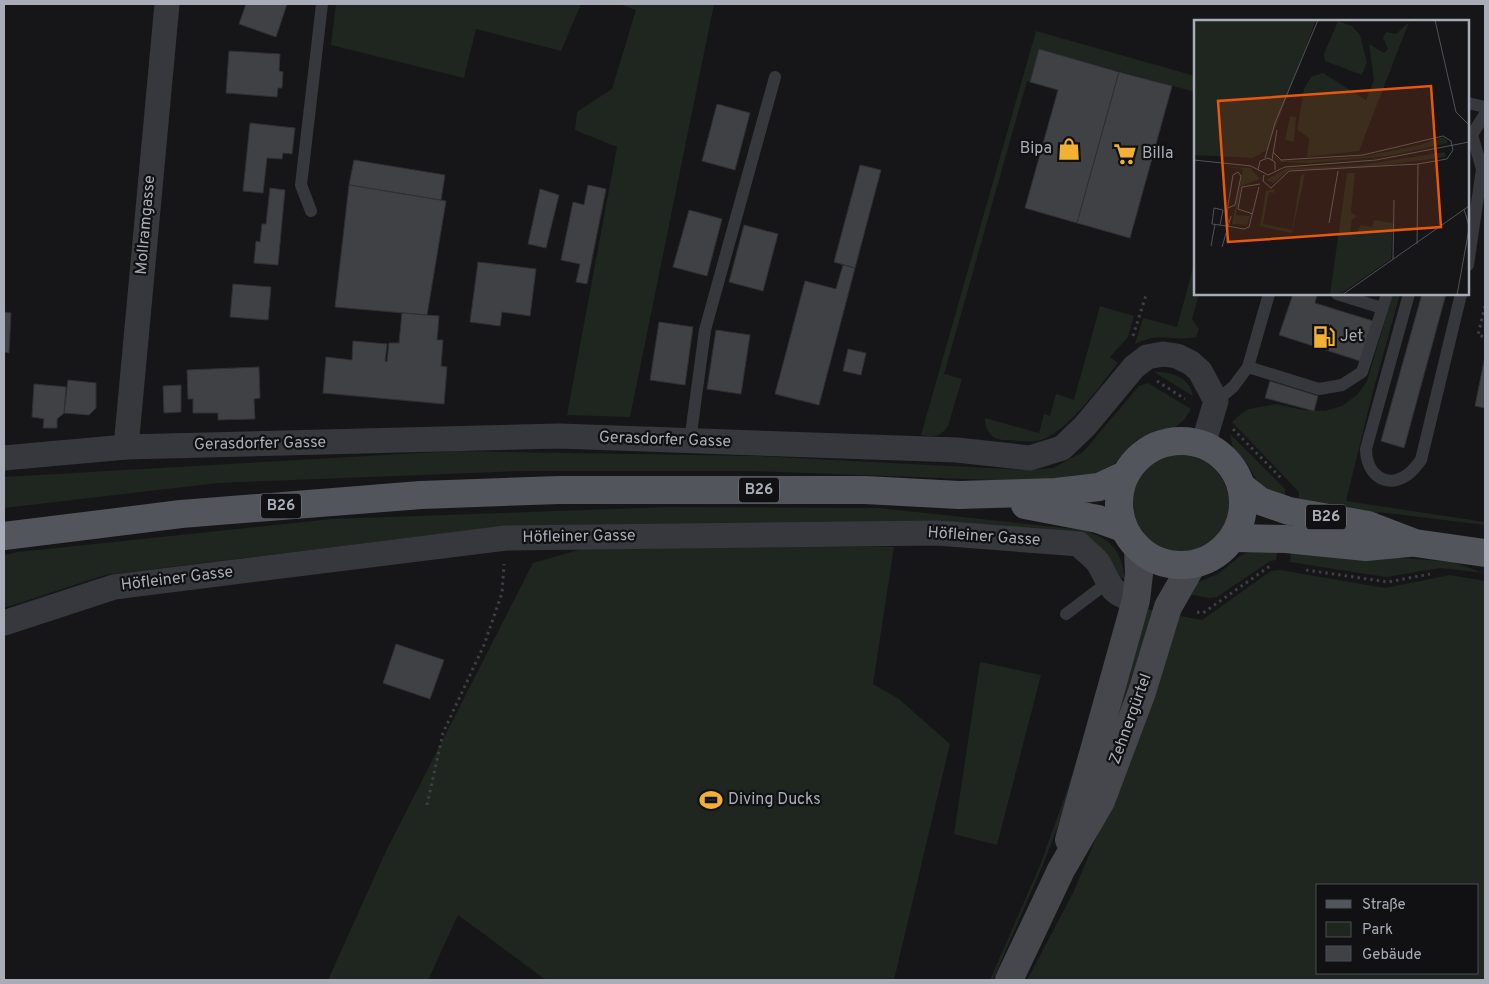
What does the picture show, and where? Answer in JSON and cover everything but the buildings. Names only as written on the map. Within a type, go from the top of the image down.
[{"type":"main road","name":"B26","points":[[1131,538],[1118,507],[1121,485],[1125,475],[1141,454],[1158,445],[1178,441],[1203,445],[1227,461],[1241,486],[1260,501],[1289,511],[1368,525],[1415,542],[1485,553]]},
{"type":"main road","name":"B26","points":[[4,536],[181,514],[421,495],[559,490],[865,490],[959,495],[1056,492],[1099,488],[1125,475]]},
{"type":"main road","name":"B26","points":[[959,495],[1055,510],[1098,519],[1131,538],[1152,559],[1169,565],[1192,564],[1215,556],[1233,538],[1243,513],[1241,486]]},
{"type":"main road","name":"Zehnergürtel","points":[[1061,870],[1080,794],[1114,683],[1136,600],[1139,574],[1131,538]]},
{"type":"main road","name":"B26","points":[[1233,538],[1286,539],[1366,547],[1415,542]]},
{"type":"main road","name":"Zehnergürtel","points":[[1009,980],[1061,870],[1102,801],[1142,692],[1168,606],[1192,564]]},
{"type":"street","name":"Mollramgasse","points":[[126,447],[167,4]]},
{"type":"street","name":"Gerasdorfer Gasse","points":[[4,458],[126,447],[560,436],[957,450],[1030,458],[1062,448],[1085,426],[1134,367],[1147,357],[1163,354],[1178,356],[1191,363],[1200,371],[1216,401]]},
{"type":"street","points":[[1203,445],[1216,401]]},
{"type":"street","name":"Höfleiner Gasse","points":[[4,623],[114,587],[506,538],[937,533],[1079,544],[1098,563],[1107,582],[1119,596],[1136,600]]},
{"type":"lane","points":[[311,211],[301,185],[322,4]]},
{"type":"lane","points":[[690,440],[705,330],[775,77]]},
{"type":"lane","points":[[1469,103],[1485,107]]},
{"type":"lane","points":[[1469,254],[1482,169],[1470,138],[1485,114]]},
{"type":"lane","points":[[1216,401],[1233,387],[1248,367],[1270,295]]},
{"type":"lane","points":[[1341,295],[1382,308]]},
{"type":"lane","points":[[1248,367],[1319,389],[1342,385],[1362,372],[1387,295]]},
{"type":"lane","points":[[1409,295],[1366,449],[1366,462],[1372,473],[1384,479],[1398,479],[1409,474],[1421,460],[1461,295]]},
{"type":"lane","points":[[1066,614],[1107,582]]},
{"type":"path","points":[[1485,306],[1478,335],[1485,337]]},
{"type":"path","points":[[427,805],[443,733],[484,646],[502,593],[506,538]]},
{"type":"path","points":[[1168,606],[1203,613],[1271,565],[1277,566]]},
{"type":"path","points":[[1302,569],[1388,582],[1434,573]]},
{"type":"green space","points":[[336,4],[581,4],[561,51],[476,29],[464,78],[331,45]]},
{"type":"green space","points":[[620,4],[714,4],[630,417],[567,415],[617,147],[575,130],[577,112],[612,89],[636,10]]},
{"type":"green space","points":[[1036,31],[1194,76],[1194,92],[1039,49],[1030,82],[1027,81],[944,374],[962,379],[948,426],[943,432],[936,435],[921,435]]},
{"type":"green space","points":[[1194,265],[1194,295],[1199,295],[1192,319],[1199,329],[1196,337],[1159,337],[1135,344],[1143,318],[1177,327]]},
{"type":"green space","points":[[1393,295],[1400,295],[1372,395],[1346,501],[1485,522],[1485,525],[1378,512],[1377,515],[1299,501],[1299,492],[1232,422],[1249,409],[1276,404],[1303,410],[1325,411],[1342,406],[1358,394],[1367,381]]},
{"type":"green space","points":[[1100,306],[1134,316],[1128,337],[1110,357],[1118,363],[1081,409],[1059,430],[1036,441],[1000,440],[990,434],[986,427],[985,418],[1039,433],[1044,414],[1050,416],[1056,394],[1074,400]]},
{"type":"green space","points":[[1154,372],[1173,374],[1184,380],[1191,389],[1193,396]]},
{"type":"green space","points":[[1148,383],[1191,409],[1184,420],[1174,428],[1137,440],[1108,470],[1094,476],[1044,482],[754,471],[523,471],[218,483],[4,508],[4,477],[454,451],[757,456],[1030,470],[1053,468],[1083,452],[1139,386]]},
{"type":"green space","points":[[1230,434],[1285,489],[1285,498],[1275,496],[1259,484],[1247,464],[1233,449]]},
{"type":"green space","points":[[1180,455],[1199,459],[1214,470],[1225,485],[1229,504],[1225,523],[1214,538],[1199,549],[1180,553],[1161,549],[1146,538],[1135,523],[1131,504],[1135,485],[1146,470],[1161,459]]},
{"type":"green space","points":[[668,507],[879,508],[1083,530],[1101,537],[1113,547],[1121,560],[1125,579],[1119,578],[1093,545],[848,522],[487,528],[105,575],[4,608],[4,555],[18,552],[332,519]]},
{"type":"green space","name":"Diving Ducks","points":[[599,544],[894,547],[873,684],[899,699],[950,744],[894,980],[546,980],[458,915],[428,980],[328,980],[387,849],[533,563]]},
{"type":"green space","points":[[1278,548],[1276,560],[1270,561],[1217,597],[1210,598],[1187,594],[1196,583],[1218,574],[1240,556],[1257,549]]},
{"type":"green space","points":[[1291,549],[1453,562],[1484,573],[1440,568],[1386,577],[1290,562]]},
{"type":"green space","points":[[1280,570],[1385,588],[1450,575],[1485,581],[1485,980],[1027,980],[1073,893],[1110,805],[1174,615],[1202,620],[1271,571]]},
{"type":"green space","points":[[1145,608],[1157,612],[1093,798]]},
{"type":"green space","points":[[980,662],[1041,675],[997,845],[954,834]]},
{"type":"green space","points":[[1102,680],[1071,792],[1043,865],[993,980],[990,980],[1041,863],[1067,790]]},
{"type":"place","name":"Bipa","points":[[1069,149]]},
{"type":"place","name":"Billa","points":[[1125,154]]},
{"type":"place","name":"Jet","points":[[1324,337]]},
{"type":"place","name":"Diving Ducks","points":[[711,800]]}]
